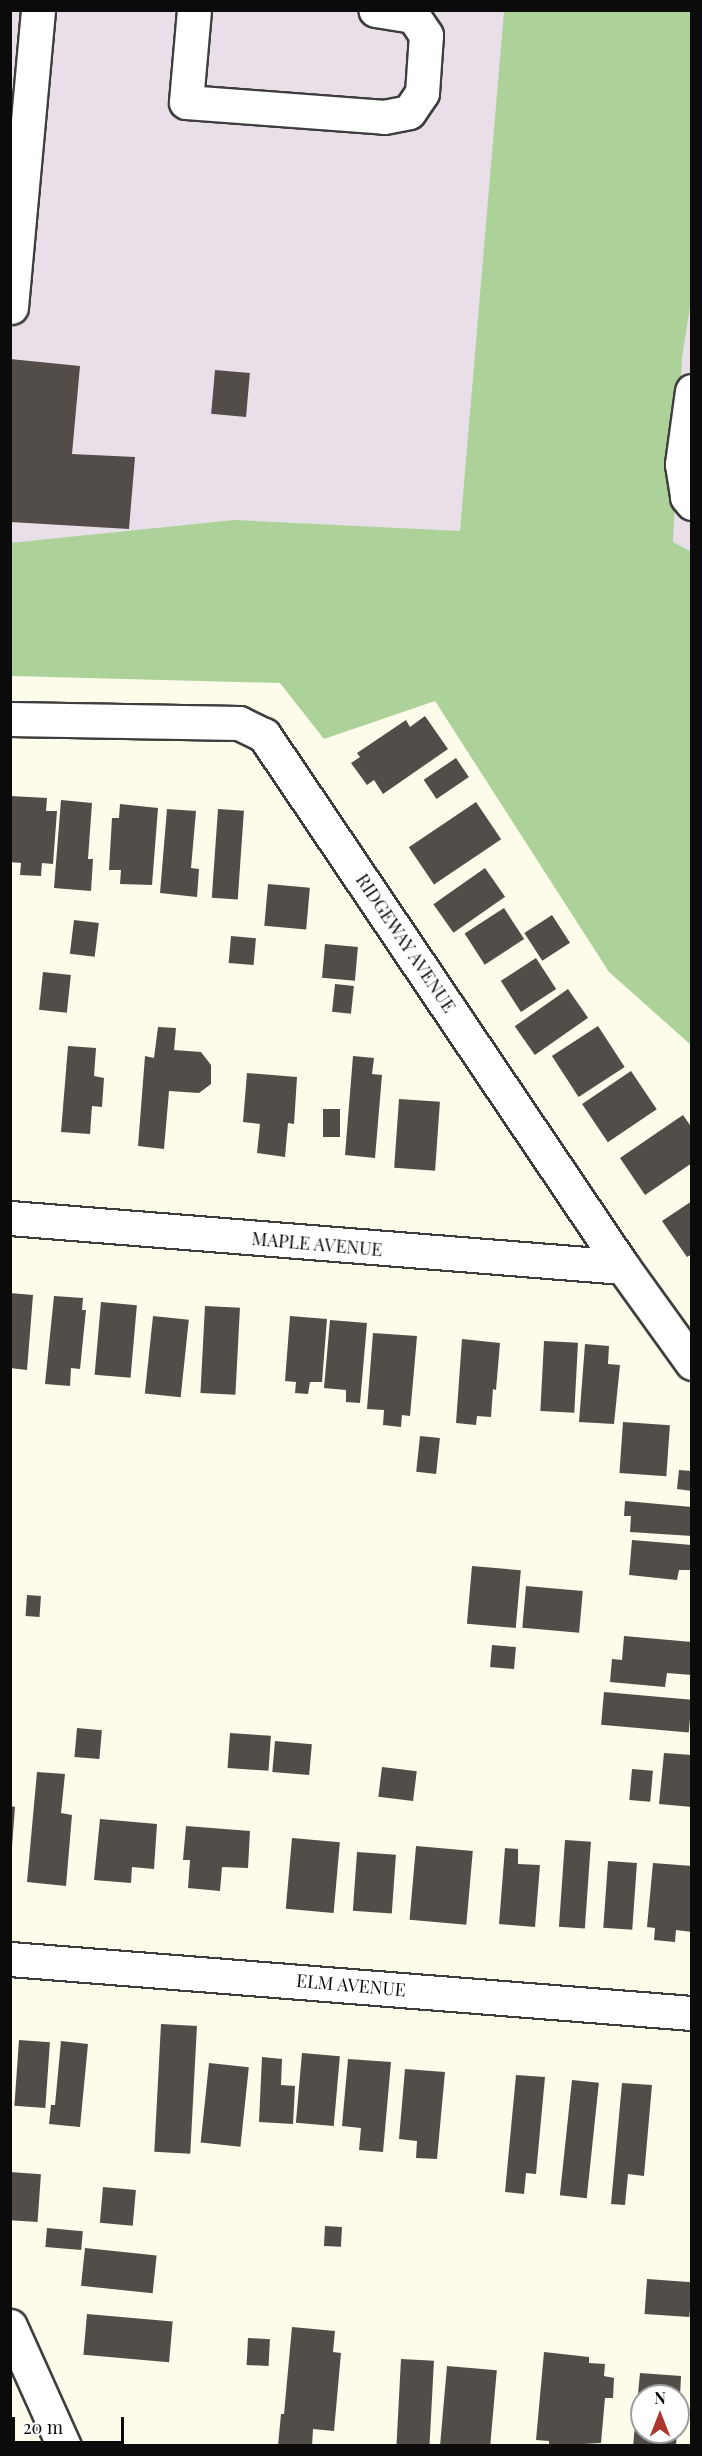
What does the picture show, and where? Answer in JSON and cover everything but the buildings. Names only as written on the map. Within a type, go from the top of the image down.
[{"type":"street","points":[[11,307],[38,10]]},
{"type":"street","points":[[194,10],[186,102],[384,117],[409,112],[422,93],[426,35],[412,16],[375,10]]},
{"type":"street","points":[[692,392],[682,464],[687,497],[692,504]]},
{"type":"street","name":"RIDGEWAY AVENUE","points":[[10,720],[239,723],[264,735],[623,1267],[692,1362]]},
{"type":"street","name":"MAPLE AVENUE","points":[[10,1218],[623,1267]]},
{"type":"street","name":"ELM AVENUE","points":[[10,1959],[692,2013]]},
{"type":"street","points":[[10,2326],[64,2445]]},
{"type":"shaded area","points":[[11,11],[539,11],[691,23],[691,601],[11,559]]},
{"type":"green space","points":[[504,11],[691,11],[692,295],[682,357],[673,542],[692,552],[691,1045],[609,972],[435,701],[324,739],[280,683],[11,676],[10,543],[234,520],[460,531]]}]
